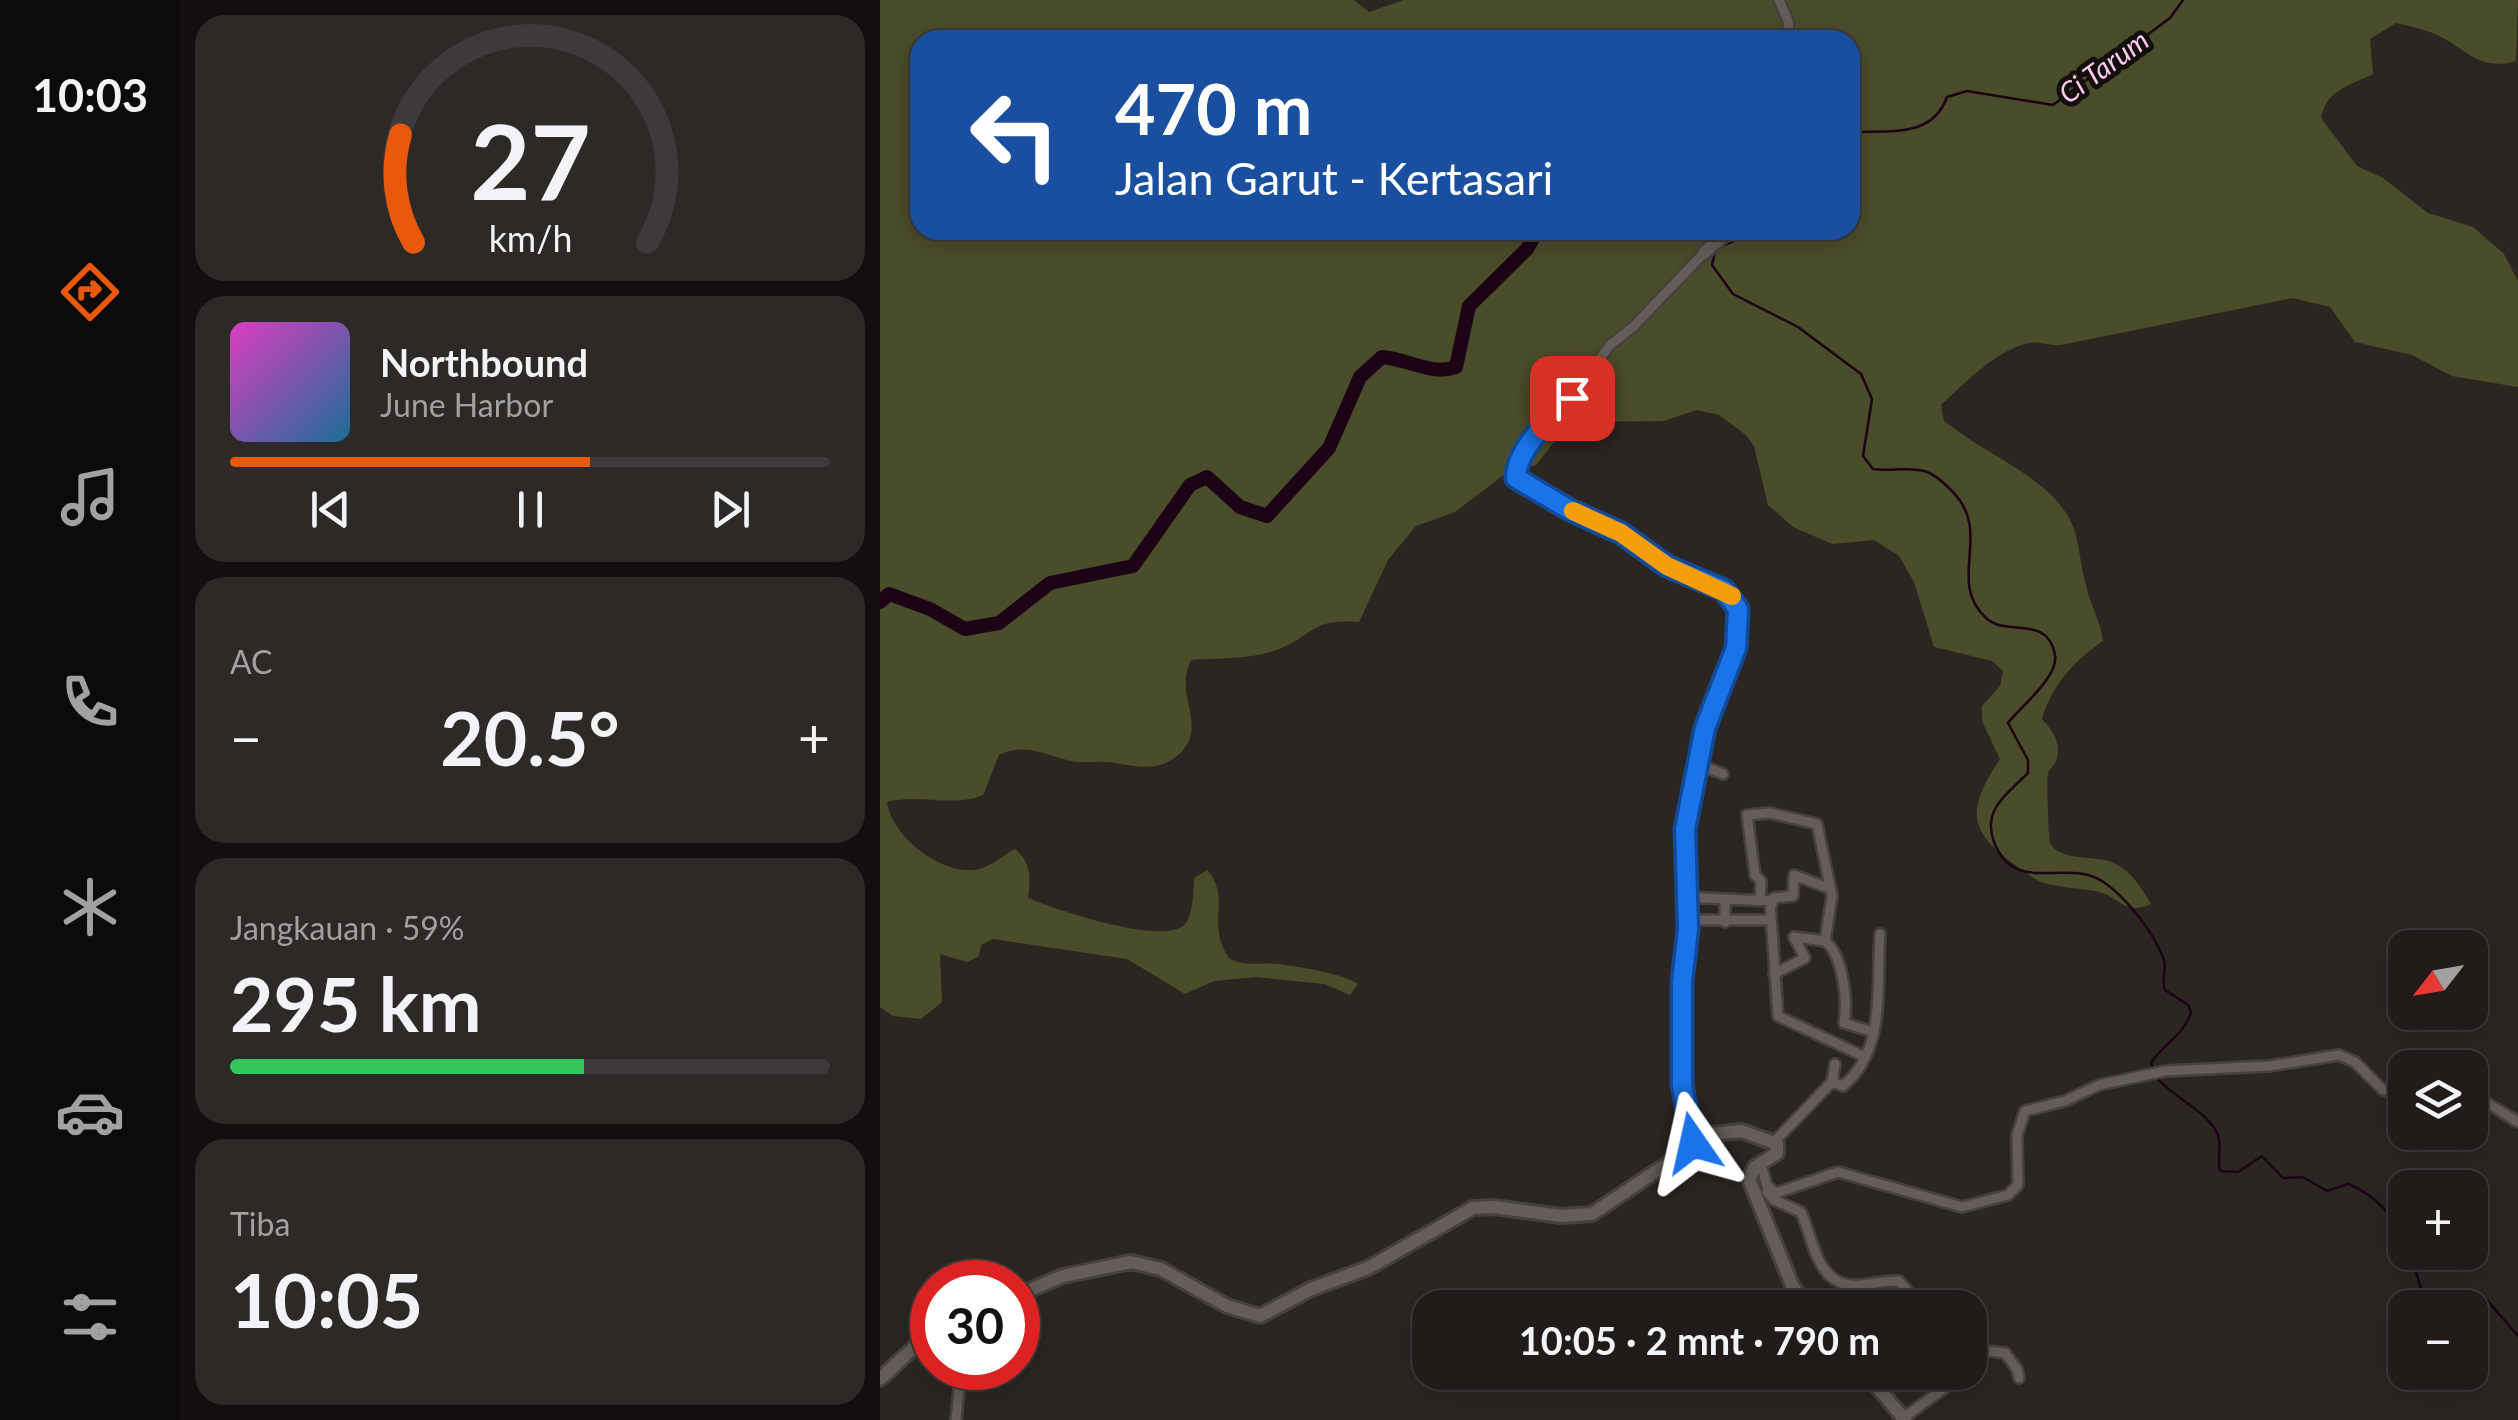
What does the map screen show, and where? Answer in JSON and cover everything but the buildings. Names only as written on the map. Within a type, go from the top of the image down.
[{"type":"main road","points":[[1704,253],[1718,240]]},
{"type":"main road","points":[[1040,1286],[1063,1276],[1131,1262],[1162,1269],[1227,1306],[1260,1316],[1311,1289],[1368,1268],[1473,1208],[1494,1206],[1560,1216],[1592,1214],[1636,1187],[1693,1143],[1732,1130],[1775,1141],[1777,1153],[1761,1164],[1750,1179],[1755,1200],[1774,1235],[1795,1290]]},
{"type":"main road","points":[[880,1379],[910,1351]]},
{"type":"main road","points":[[1880,1390],[1904,1419]]},
{"type":"street","points":[[1779,0],[1789,30]]},
{"type":"street","points":[[1693,1143],[1682,1085],[1688,920],[1685,829],[1705,728],[1736,648],[1739,619],[1735,601],[1724,590],[1667,566],[1621,533],[1520,483],[1515,474],[1549,416],[1572,398],[1610,345],[1633,327],[1704,253]]},
{"type":"street","points":[[1700,765],[1724,774]]},
{"type":"street","points":[[1760,900],[1761,881],[1755,875],[1747,814],[1770,814],[1818,824],[1831,889],[1825,940]]},
{"type":"street","points":[[1770,906],[1774,898],[1793,896],[1794,875],[1831,889]]},
{"type":"street","points":[[1688,897],[1769,900],[1780,1018],[1863,1056]]},
{"type":"street","points":[[1725,899],[1725,922]]},
{"type":"street","points":[[1688,920],[1770,920]]},
{"type":"street","points":[[1832,1082],[1840,1087],[1846,1085],[1873,1032],[1879,1009],[1880,934]]},
{"type":"street","points":[[1771,936],[1825,940],[1833,948],[1838,967],[1846,1005],[1844,1023],[1873,1032]]},
{"type":"street","points":[[1774,974],[1804,958],[1794,937]]},
{"type":"street","points":[[1764,1180],[1772,1192],[1780,1193],[1838,1172],[1951,1205],[1972,1206],[2000,1198],[2018,1185],[2017,1135],[2025,1111],[2065,1101],[2108,1083],[2180,1068],[2269,1066],[2339,1055],[2354,1062],[2388,1091]]},
{"type":"street","points":[[1775,1141],[1832,1082],[1835,1064]]},
{"type":"street","points":[[2488,1104],[2518,1122]]},
{"type":"street","points":[[1761,1164],[1765,1190],[1774,1200],[1801,1212],[1827,1275],[1846,1285],[1899,1281],[1907,1290]]},
{"type":"street","points":[[1987,1351],[2005,1352],[2019,1378]]},
{"type":"street","points":[[956,1420],[959,1390]]},
{"type":"street","points":[[1904,1419],[1942,1390]]},
{"type":"green space","points":[[880,0],[1354,0],[1369,12],[1404,0],[2518,0],[2516,61],[2482,61],[2435,34],[2396,23],[2370,39],[2373,74],[2334,94],[2321,118],[2357,166],[2383,178],[2428,213],[2473,227],[2504,254],[2518,281],[2518,387],[2452,376],[2412,355],[2355,342],[2330,307],[2293,298],[2061,345],[2029,343],[1993,360],[1941,405],[1944,421],[2042,487],[2069,518],[2103,641],[2065,675],[2042,719],[2053,733],[2058,749],[2047,778],[2050,843],[2071,856],[2122,867],[2151,904],[2128,907],[2103,893],[2043,883],[1998,852],[1987,840],[1977,817],[1982,791],[2000,759],[1982,721],[1982,706],[2000,686],[2003,671],[1992,661],[1934,647],[1914,582],[1899,556],[1874,540],[1832,544],[1793,527],[1768,505],[1754,446],[1746,435],[1719,415],[1697,410],[1664,421],[1585,422],[1554,442],[1536,465],[1505,474],[1455,512],[1416,526],[1388,560],[1359,622],[1331,622],[1279,649],[1258,655],[1191,660],[1186,674],[1190,737],[1185,748],[1165,763],[1148,767],[1077,762],[1033,750],[1017,750],[999,755],[983,795],[959,800],[887,802],[898,828],[921,852],[936,861],[965,870],[979,869],[1015,849],[1029,871],[1028,898],[1109,924],[1156,931],[1174,930],[1185,924],[1192,908],[1194,878],[1207,870],[1218,890],[1219,935],[1230,959],[1341,977],[1358,984],[1350,995],[1324,984],[1256,977],[1214,981],[1185,994],[1127,959],[993,939],[981,945],[979,956],[967,962],[940,954],[942,1002],[921,1019],[893,1016],[880,1007]]},
{"type":"waterway","name":"Ci Tarum","points":[[1860,132],[1920,126],[1931,120],[1947,97],[1967,91],[2053,105],[2170,18],[2183,0]]},
{"type":"waterway","name":"Ci Tarum","points":[[880,602],[889,594],[930,609],[965,629],[999,623],[1050,583],[1133,566],[1190,485],[1207,477],[1240,507],[1267,516],[1329,448],[1360,377],[1382,357],[1429,368],[1456,367],[1469,306],[1532,240]]},
{"type":"waterway","points":[[1735,240],[1716,249],[1712,265],[1733,294],[1798,327],[1861,374],[1872,399],[1863,456],[1873,469],[1920,470],[1934,475],[1963,506],[1971,539],[1969,588],[1986,618],[2004,626],[2035,630],[2051,642],[2055,655],[2051,673],[2008,723],[2028,760],[2028,773],[1998,804],[1991,831],[2003,858],[2014,868],[2087,875],[2102,881],[2146,927],[2164,960],[2165,990],[2188,1005],[2191,1012],[2184,1027],[2151,1063],[2154,1070]]},
{"type":"waterway","points":[[2157,1078],[2216,1130],[2220,1171],[2238,1172],[2262,1156],[2283,1178],[2303,1177],[2327,1191],[2348,1184],[2367,1194],[2388,1214]]},
{"type":"waterway","points":[[2415,1270],[2422,1290]]},
{"type":"waterway","points":[[2488,1301],[2518,1336]]},
{"type":"slow traffic","points":[[1573,511],[1645,547],[1667,566],[1732,596]]},
{"type":"route","points":[[1572,398],[1549,416],[1516,469],[1516,478],[1570,510],[1621,533],[1667,566],[1724,590],[1738,609],[1736,648],[1705,728],[1686,814],[1688,929],[1681,1040],[1682,1085],[1693,1143]]}]
